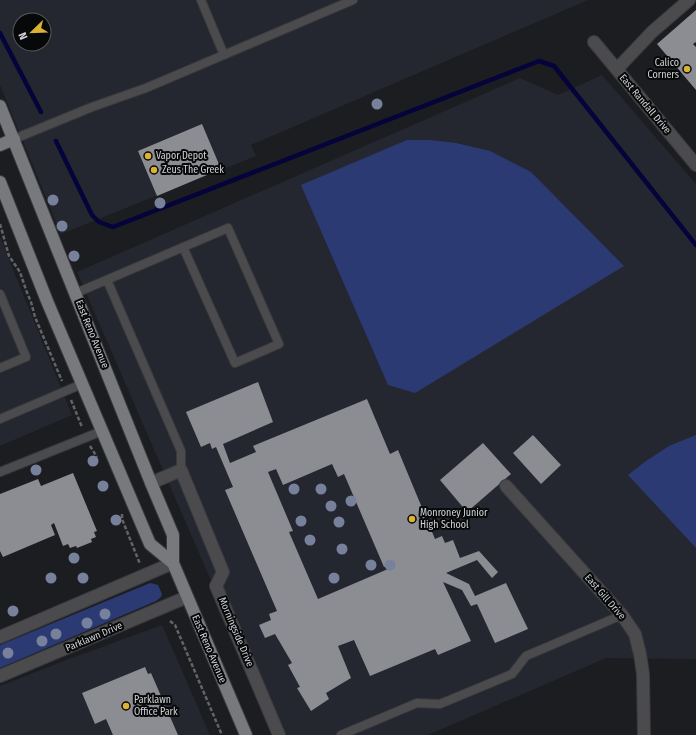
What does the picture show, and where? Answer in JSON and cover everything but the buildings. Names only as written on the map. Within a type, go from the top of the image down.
[{"type":"main road","name":"East Reno Avenue","points":[[0,106],[173,535],[173,563],[246,735]]},
{"type":"main road","points":[[0,145],[14,139]]},
{"type":"main road","name":"East Reno Avenue","points":[[0,182],[46,300],[150,544],[173,563]]},
{"type":"street","points":[[616,69],[652,32],[689,0]]},
{"type":"street","name":"East Randall Drive","points":[[594,42],[696,165]]},
{"type":"street","points":[[151,483],[181,470]]},
{"type":"street","name":"Morningside Drive","points":[[181,470],[223,572],[216,586],[279,735]]},
{"type":"street","name":"East Gill Drive","points":[[506,486],[622,615],[635,634],[643,674],[644,735]]},
{"type":"street","points":[[0,637],[173,563]]},
{"type":"street","name":"Parklawn Drive","points":[[0,676],[187,598]]},
{"type":"lane","points":[[201,0],[224,55]]},
{"type":"lane","points":[[14,139],[92,107],[146,88],[353,0]]},
{"type":"lane","points":[[76,293],[107,280],[183,247],[228,228],[279,344],[235,363],[183,247]]},
{"type":"lane","points":[[107,280],[181,451],[181,470]]},
{"type":"lane","points":[[0,294],[26,357],[0,368]]},
{"type":"lane","points":[[0,419],[82,384]]},
{"type":"lane","points":[[0,472],[102,431]]},
{"type":"lane","points":[[341,735],[417,703],[440,704],[512,674],[526,656],[622,615]]},
{"type":"path","points":[[170,621],[175,625],[222,735]]},
{"type":"shaded area","points":[[0,0],[588,0],[251,145],[256,156],[61,234],[0,85]]},
{"type":"shaded area","points":[[602,75],[696,184],[696,659],[606,658],[428,735],[278,735],[77,272],[520,78],[558,95]]},
{"type":"shaded area","points":[[407,140],[430,140],[456,143],[490,151],[531,172],[624,266],[415,393],[388,385],[301,185]]},
{"type":"shaded area","points":[[0,237],[72,415],[0,446]]},
{"type":"shaded area","points":[[696,435],[696,548],[628,475],[669,446]]},
{"type":"shaded area","points":[[150,583],[158,585],[162,594],[156,601],[0,668],[0,645]]},
{"type":"shaded area","points":[[162,625],[210,735],[0,735],[0,686]]},
{"type":"waterway","points":[[0,33],[41,112]]},
{"type":"waterway","points":[[56,141],[92,215],[99,222],[113,227],[539,61],[554,66],[696,245]]},
{"type":"place","name":"Calico Corners","points":[[687,69]]},
{"type":"place","name":"Vapor Depot","points":[[148,156]]},
{"type":"place","name":"Zeus The Greek","points":[[154,170]]},
{"type":"place","name":"Monroney Junior High School","points":[[412,519]]},
{"type":"place","name":"Parklawn Office Park","points":[[126,706]]}]
